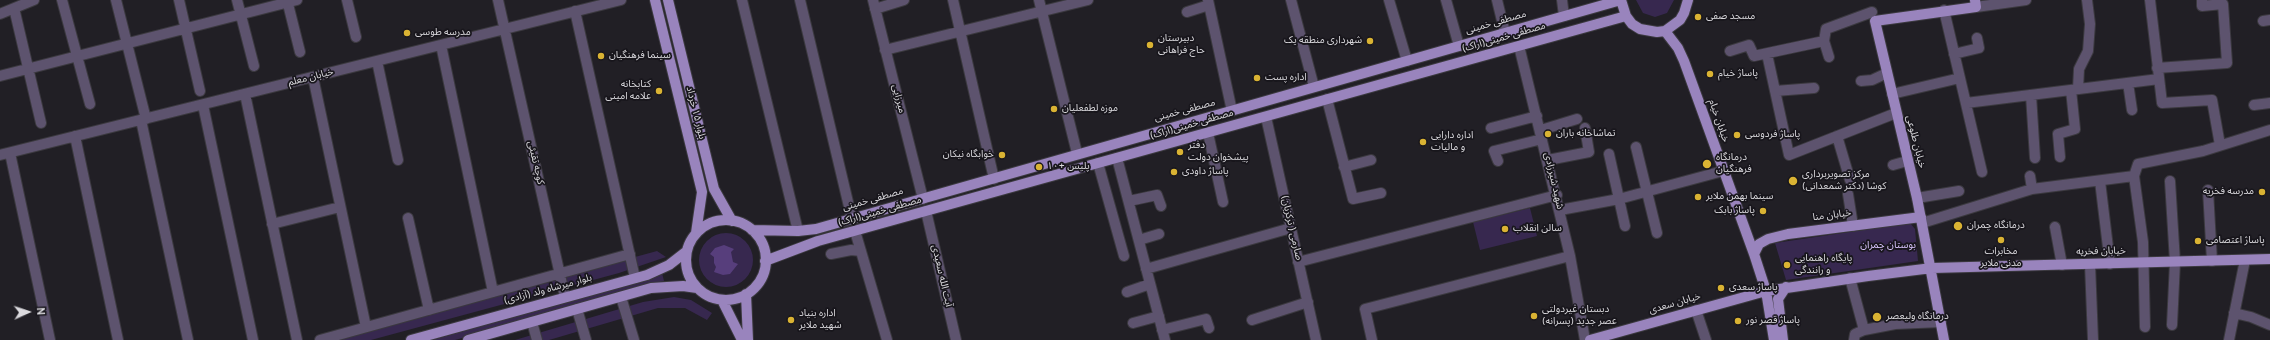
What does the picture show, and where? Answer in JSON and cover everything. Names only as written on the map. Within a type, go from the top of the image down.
[{"type":"main road","name":"بلوار ۱۵ خرداد","points":[[655,0],[702,192],[696,233]]},
{"type":"main road","name":"بلوار ۱۵ خرداد","points":[[668,0],[714,189],[732,221]]},
{"type":"main road","points":[[1621,0],[1626,16],[1640,29],[1650,32],[1665,31],[1680,20],[1689,2]]},
{"type":"main road","name":"مصطفی خمینی","points":[[752,230],[798,231],[816,229],[1621,0]]},
{"type":"main road","points":[[1874,17],[1944,10],[1976,3]]},
{"type":"main road","name":"مصطفی خمینی(اراک)","points":[[765,261],[818,242],[855,231],[1626,16]]},
{"type":"main road","name":"خیابان طلوعی","points":[[1874,17],[1917,198],[1932,268],[1944,340]]},
{"type":"main road","name":"خیابان خیام","points":[[1665,31],[1678,48],[1684,61],[1759,266],[1766,291],[1774,340]]},
{"type":"main road","name":"خیابان منا","points":[[1754,254],[1759,244],[1768,239],[1788,234],[1921,220]]},
{"type":"main road","points":[[719,221],[732,221],[743,224],[752,230],[762,244],[765,261],[760,280],[746,294],[735,299],[722,300],[704,294],[697,288],[688,274],[686,259],[687,251],[696,233],[707,225],[719,221]]},
{"type":"main road","name":"بلوار میرشاه ولد (آزادی)","points":[[411,340],[635,278],[669,265],[687,251]]},
{"type":"main road","name":"خیابان فخریه","points":[[1850,278],[1932,268],[2270,260]]},
{"type":"main road","points":[[1748,296],[1756,283],[1759,266]]},
{"type":"main road","name":"خیابان سعدی","points":[[1590,340],[1605,338],[1696,310],[1766,291],[1850,278]]},
{"type":"main road","points":[[468,340],[487,337],[532,322],[651,288],[683,286],[697,288]]},
{"type":"main road","points":[[1783,340],[1778,299],[1786,287]]},
{"type":"main road","points":[[746,294],[748,340]]},
{"type":"main road","points":[[722,300],[742,340]]},
{"type":"street","points":[[0,14],[34,0]]},
{"type":"street","points":[[62,0],[90,104]]},
{"type":"street","points":[[116,0],[127,43],[188,340]]},
{"type":"street","points":[[180,0],[200,91]]},
{"type":"street","points":[[237,0],[254,66]]},
{"type":"street","points":[[347,0],[356,37]]},
{"type":"street","name":"کوچه تقیئی","points":[[498,0],[565,297]]},
{"type":"street","name":"خیابان معلم","points":[[5,154],[621,0]]},
{"type":"street","points":[[742,0],[798,231]]},
{"type":"street","points":[[800,0],[852,219]]},
{"type":"street","points":[[874,4],[904,0]]},
{"type":"street","points":[[954,0],[994,179]]},
{"type":"street","points":[[1039,0],[1077,154]]},
{"type":"street","points":[[885,50],[1088,0]]},
{"type":"street","points":[[1291,0],[1314,87]]},
{"type":"street","points":[[1389,0],[1406,61]]},
{"type":"street","points":[[1446,0],[1458,46]]},
{"type":"street","points":[[1497,0],[1505,33]]},
{"type":"street","points":[[1562,0],[1564,16]]},
{"type":"street","points":[[1976,3],[2026,0]]},
{"type":"street","points":[[2060,157],[2058,134],[2075,129],[2075,90],[2079,69],[2088,51],[2090,24],[2087,0]]},
{"type":"street","points":[[2150,0],[2162,103],[2212,100],[2220,145]]},
{"type":"street","points":[[2157,68],[2227,63],[2223,4],[2202,6],[2202,0]]},
{"type":"street","points":[[0,76],[290,1],[300,52]]},
{"type":"street","points":[[1187,12],[1208,3],[1232,111]]},
{"type":"street","name":"میرزایی","points":[[874,4],[923,199]]},
{"type":"street","points":[[14,8],[27,69],[41,123]]},
{"type":"street","points":[[1944,10],[1982,172]]},
{"type":"street","points":[[575,11],[635,278]]},
{"type":"street","points":[[1829,57],[1824,41],[1826,29],[1874,17]]},
{"type":"street","points":[[1954,54],[1979,48],[1977,38]]},
{"type":"street","points":[[1730,51],[1749,45],[1754,56],[1824,41]]},
{"type":"street","points":[[441,45],[493,292]]},
{"type":"street","name":"شهید شیرزادی","points":[[1519,46],[1560,210],[1570,256],[1584,340]]},
{"type":"street","points":[[1767,54],[1789,155],[1896,113]]},
{"type":"street","points":[[377,61],[398,160]]},
{"type":"street","points":[[1860,81],[1872,80],[1887,73]]},
{"type":"street","points":[[313,77],[366,327]]},
{"type":"street","points":[[1892,94],[1960,78]]},
{"type":"street","points":[[1966,103],[2159,79]]},
{"type":"street","points":[[2128,83],[2132,110]]},
{"type":"street","points":[[1775,91],[1814,88]]},
{"type":"street","points":[[244,94],[297,340]]},
{"type":"street","points":[[2031,95],[2035,158]]},
{"type":"street","points":[[1327,100],[1353,199],[1381,193]]},
{"type":"street","points":[[2254,105],[2270,103]]},
{"type":"street","points":[[203,104],[253,340]]},
{"type":"street","points":[[1491,128],[1537,116]]},
{"type":"street","name":"صارمی ( ترکزبان)","points":[[1266,117],[1316,340]]},
{"type":"street","points":[[1498,161],[1494,151],[1542,134],[1577,119]]},
{"type":"street","points":[[1548,160],[1589,152],[1584,128]]},
{"type":"street","points":[[2145,327],[2145,264],[2134,176],[2138,164],[2203,151],[2270,130]]},
{"type":"street","points":[[1208,133],[1223,202]]},
{"type":"street","points":[[75,136],[118,340]]},
{"type":"street","points":[[1837,136],[1850,180]]},
{"type":"street","points":[[1636,148],[1657,233]]},
{"type":"street","points":[[5,154],[50,340]]},
{"type":"street","points":[[1609,154],[1625,226]]},
{"type":"street","points":[[1117,158],[1164,335],[1206,319],[1209,328]]},
{"type":"street","points":[[1344,167],[1371,160]]},
{"type":"street","points":[[1893,165],[1907,161]]},
{"type":"street","points":[[1098,163],[1124,256]]},
{"type":"street","points":[[1560,210],[1619,199],[1723,171]]},
{"type":"street","points":[[2030,176],[2032,189]]},
{"type":"street","points":[[1921,220],[2032,189],[2134,176]]},
{"type":"street","points":[[2100,181],[2110,264]]},
{"type":"street","points":[[2170,181],[2175,262],[2172,325]]},
{"type":"street","points":[[2208,190],[2212,261]]},
{"type":"street","points":[[1917,198],[1959,191]]},
{"type":"street","points":[[1848,194],[1853,226]]},
{"type":"street","points":[[1129,201],[1157,195],[1161,206]]},
{"type":"street","points":[[1298,262],[1556,195]]},
{"type":"street","points":[[272,224],[340,207]]},
{"type":"street","name":"آیت الله سعیدی","points":[[926,211],[956,340]]},
{"type":"street","points":[[408,218],[429,310]]},
{"type":"street","points":[[2055,227],[2062,265]]},
{"type":"street","points":[[1146,269],[1291,228]]},
{"type":"street","points":[[855,231],[887,340]]},
{"type":"street","points":[[1139,240],[1160,234]]},
{"type":"street","points":[[831,254],[851,250],[861,251]]},
{"type":"street","points":[[320,340],[630,254]]},
{"type":"street","points":[[1372,340],[1365,309],[1570,256]]},
{"type":"street","points":[[2229,340],[2245,260]]},
{"type":"street","points":[[2090,264],[2093,340]]},
{"type":"street","points":[[1850,278],[1864,330]]},
{"type":"street","points":[[1127,292],[1150,284]]},
{"type":"street","points":[[621,297],[634,340]]},
{"type":"street","points":[[1252,320],[1308,302]]},
{"type":"street","points":[[577,309],[586,340]]},
{"type":"street","points":[[1696,310],[1706,340]]},
{"type":"street","points":[[2234,313],[2270,325]]},
{"type":"street","points":[[1133,323],[1159,316]]},
{"type":"street","points":[[532,322],[537,340]]},
{"type":"street","points":[[1854,340],[1855,334],[1864,330],[1895,324],[1941,322]]},
{"type":"green space","points":[[1636,0],[1674,0],[1667,13],[1655,17],[1643,13]]},
{"type":"green space","name":"سالن انقلاب","points":[[1530,208],[1537,236],[1480,250],[1473,222]]},
{"type":"green space","name":"بوستان چمران","points":[[1910,223],[1915,229],[1918,261],[1786,280],[1775,243]]},
{"type":"green space","points":[[721,233],[731,233],[741,237],[749,245],[753,255],[753,265],[749,275],[741,283],[731,287],[721,287],[711,283],[703,275],[699,265],[699,255],[703,245],[711,237]]},
{"type":"green space","points":[[657,251],[666,257],[619,273],[371,340],[332,340]]},
{"type":"green space","points":[[662,273],[664,281],[455,340],[432,340]]},
{"type":"green space","points":[[674,297],[691,300],[712,313],[707,320],[685,308],[658,308],[549,340],[515,340],[643,302]]},
{"type":"shaded area","points":[[724,245],[734,249],[731,252],[733,262],[738,264],[730,274],[723,275],[714,272],[716,267],[714,257],[710,254],[715,248]]},
{"type":"place","name":"مسجد صفی","points":[[1698,17]]},
{"type":"place","name":"مدرسه طوسی","points":[[407,33]]},
{"type":"place","name":"شهرداری منطقه یک","points":[[1370,41]]},
{"type":"place","name":"دبیرستان حاج فراهانی","points":[[1150,45]]},
{"type":"place","name":"سینما فرهنگیان","points":[[601,56]]},
{"type":"place","name":"پاساژ خیام","points":[[1710,74]]},
{"type":"place","name":"اداره پست","points":[[1257,78]]},
{"type":"place","name":"کتابخانه علامه امینی","points":[[659,91]]},
{"type":"place","name":"موزه لطفعلیان","points":[[1054,109]]},
{"type":"place","name":"تماشاخانه باران","points":[[1548,134]]},
{"type":"place","name":"پاساژ فردوسی","points":[[1737,135]]},
{"type":"place","name":"اداره دارایی و مالیات","points":[[1423,142]]},
{"type":"place","name":"دفتر پیشخوان دولت","points":[[1180,152]]},
{"type":"place","name":"خوابگاه نیکان","points":[[1002,155]]},
{"type":"place","name":"درمانگاه فرهنگیان","points":[[1707,164]]},
{"type":"place","name":"پلیس +۱۰","points":[[1039,167]]},
{"type":"place","name":"پاساژ داودی","points":[[1174,172]]},
{"type":"place","name":"مرکز تصویربرداری کوشا (دکتر شمعدانی)","points":[[1793,181]]},
{"type":"place","name":"مدرسه فخریه","points":[[2262,192]]},
{"type":"place","name":"سینما بهمن ملایر","points":[[1698,197]]},
{"type":"place","name":"پاساژ بابک","points":[[1763,211]]},
{"type":"place","name":"درمانگاه چمران","points":[[1958,226]]},
{"type":"place","name":"سالن انقلاب","points":[[1505,229]]},
{"type":"place","name":"مخابرات مدنی ملایر","points":[[2001,240]]},
{"type":"place","name":"پاساژ اعتصامی","points":[[2198,241]]},
{"type":"place","name":"پایگاه راهنمایی و رانندگی","points":[[1787,265]]},
{"type":"place","name":"پاساژ سعدی","points":[[1721,288]]},
{"type":"place","name":"دبستان غیردولتی عصر جدید (پسرانه)","points":[[1534,316]]},
{"type":"place","name":"درمانگاه ولیعصر","points":[[1877,317]]},
{"type":"place","name":"اداره بنیاد شهید ملایر","points":[[791,320]]},
{"type":"place","name":"پاساژ قصر نور","points":[[1738,321]]}]
